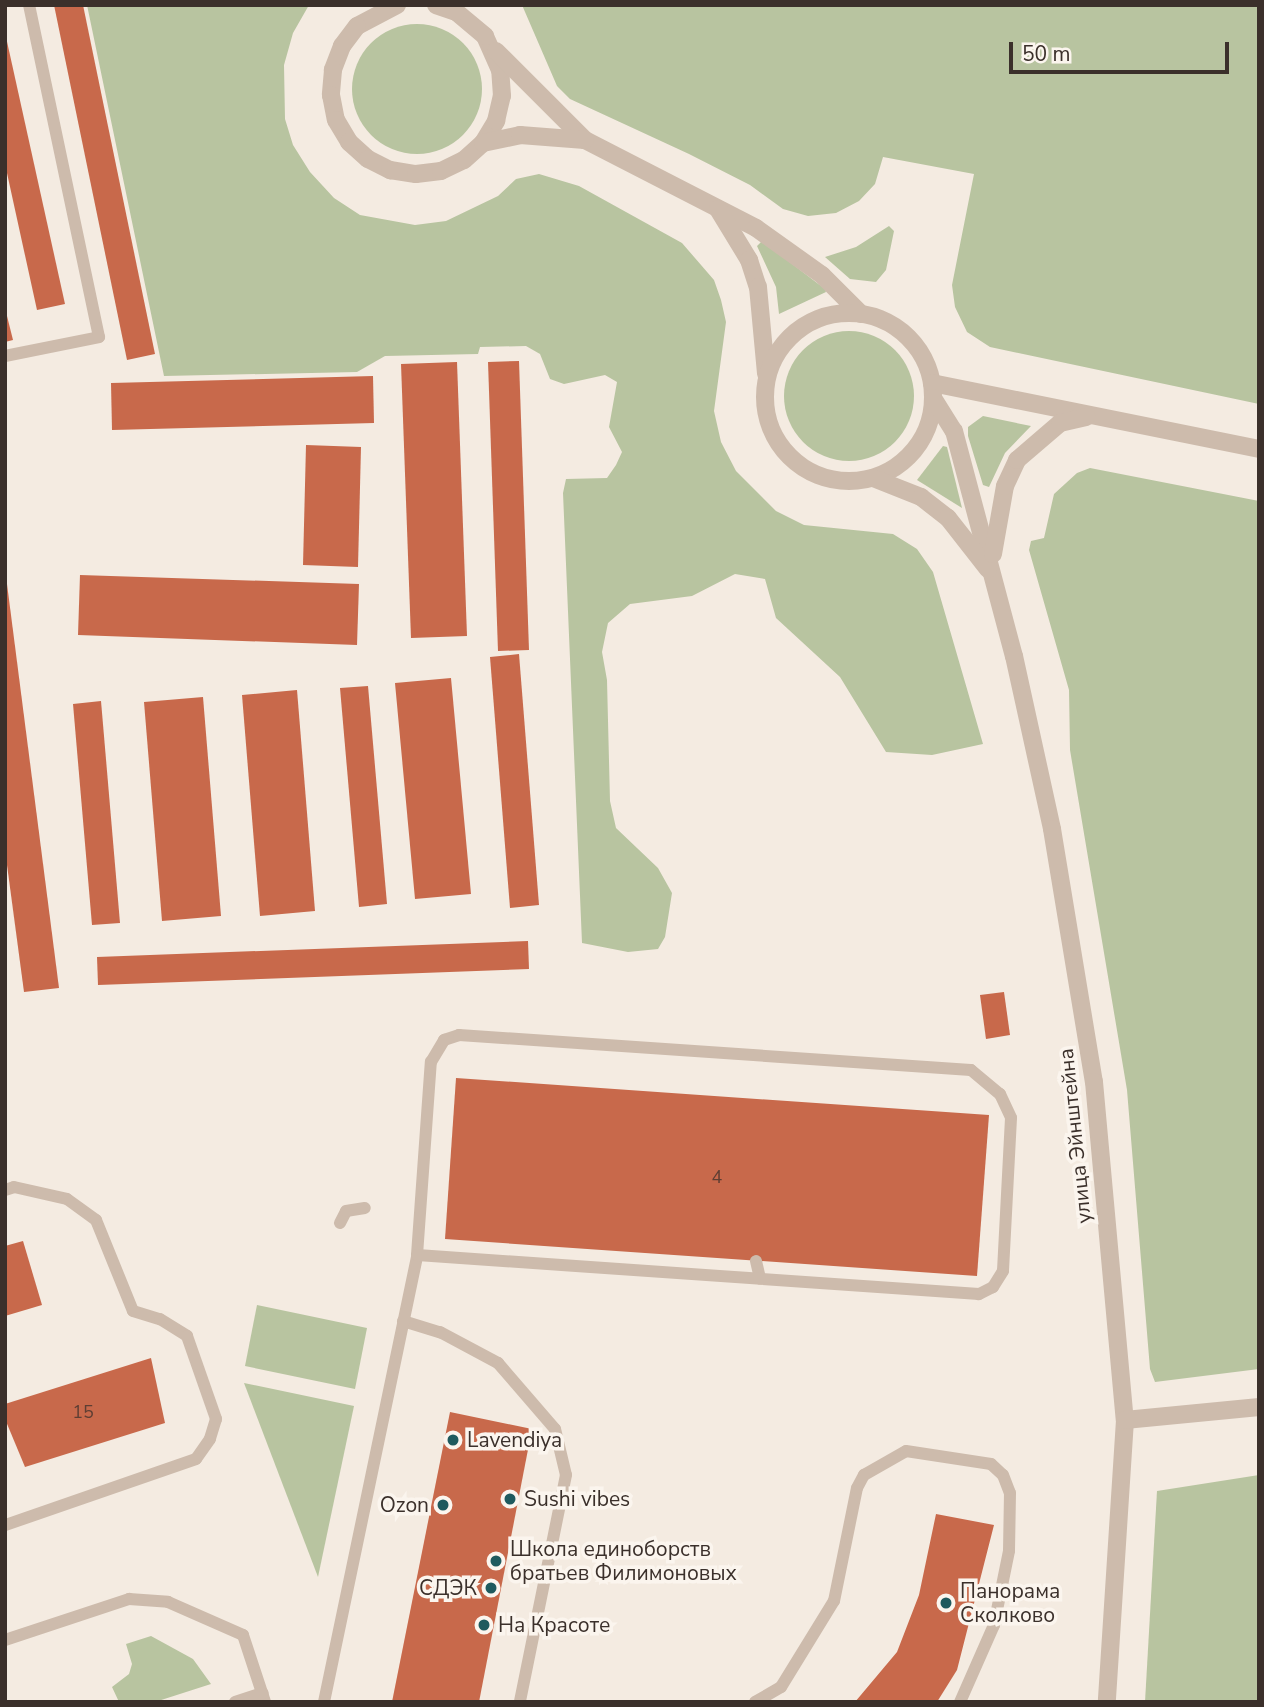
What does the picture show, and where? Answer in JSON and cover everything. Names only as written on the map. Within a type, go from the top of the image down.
[{"type":"street","points":[[397,5],[381,8],[357,26],[342,46],[332,70],[331,95],[336,120],[349,142],[368,159],[390,170],[416,174],[441,171],[464,160],[482,143],[496,121],[502,96],[500,70],[491,45]]},
{"type":"street","points":[[436,5],[456,12],[477,28],[584,140],[716,206],[822,275],[861,314],[902,331],[925,362],[932,391],[922,439],[909,456],[873,478]]},
{"type":"street","points":[[470,5],[477,28]]},
{"type":"street","points":[[482,143],[520,135],[584,140]]},
{"type":"street","points":[[716,206],[749,260],[758,288],[770,427],[794,461],[832,480],[873,478],[921,497],[948,518],[992,575]]},
{"type":"street","points":[[766,385],[771,364],[799,330],[818,318],[861,314]]},
{"type":"street","points":[[932,391],[1095,415],[1259,449]]},
{"type":"street","name":"улица Эйнштейна","points":[[932,391],[954,431],[992,575],[1052,829],[1094,1082],[1125,1420],[1107,1702]]},
{"type":"street","points":[[992,575],[1003,497],[1017,460],[1060,422],[1095,415]]},
{"type":"street","points":[[1125,1420],[1259,1407]]},
{"type":"lane","points":[[5,356],[99,337],[29,5]]},
{"type":"lane","points":[[324,1702],[417,1255],[431,1062],[444,1040],[459,1035],[971,1070],[1000,1094],[1011,1118],[1003,1271],[993,1287],[979,1294],[417,1255]]},
{"type":"lane","points":[[5,1190],[14,1187],[67,1199],[96,1220],[133,1311],[160,1319],[187,1336],[216,1419],[210,1439],[196,1459],[5,1525]]},
{"type":"lane","points":[[340,1223],[346,1211],[365,1208]]},
{"type":"lane","points":[[756,1261],[760,1279]]},
{"type":"lane","points":[[403,1321],[440,1332],[498,1363],[555,1429],[566,1475],[520,1702]]},
{"type":"lane","points":[[755,1702],[781,1687],[834,1601],[857,1488],[864,1475],[906,1451],[990,1464],[1003,1475],[1010,1493],[1009,1551],[993,1625],[960,1702]]},
{"type":"lane","points":[[5,1640],[129,1599],[149,1598],[226,1625],[243,1635],[264,1697],[235,1702]]},
{"type":"green space","points":[[87,5],[309,5],[293,33],[284,65],[285,119],[293,145],[310,172],[334,198],[360,215],[415,225],[446,221],[498,196],[516,179],[539,174],[579,186],[682,243],[714,280],[721,300],[726,322],[714,411],[721,442],[736,471],[776,511],[804,525],[893,534],[917,549],[933,572],[983,744],[932,755],[886,752],[840,677],[776,618],[765,579],[735,574],[692,596],[630,604],[608,623],[602,652],[607,680],[610,801],[616,828],[658,868],[672,893],[665,937],[658,949],[628,952],[582,943],[563,493],[566,479],[607,478],[616,465],[622,452],[609,427],[617,382],[605,375],[564,384],[550,379],[540,354],[526,346],[480,347],[478,354],[385,356],[357,372],[164,376]]},
{"type":"green space","points":[[522,5],[1259,5],[1259,404],[990,347],[967,332],[955,307],[952,285],[974,174],[883,157],[875,184],[859,201],[836,213],[808,216],[783,209],[750,185],[570,99],[557,86]]},
{"type":"green space","points":[[417,24],[442,29],[463,43],[477,64],[482,89],[477,114],[463,135],[442,149],[417,154],[392,149],[371,135],[357,114],[352,89],[357,64],[371,43],[392,29]]},
{"type":"green space","points":[[889,226],[894,231],[886,270],[876,282],[850,279],[825,257],[856,247]]},
{"type":"green space","points":[[762,241],[826,292],[779,314],[776,287],[757,246]]},
{"type":"green space","points":[[849,331],[874,336],[895,350],[909,371],[914,396],[909,421],[895,442],[874,456],[849,461],[824,456],[803,442],[789,421],[784,396],[789,371],[803,350],[824,336]]},
{"type":"green space","points":[[983,416],[1031,426],[1005,453],[989,487],[983,485],[968,436],[968,427]]},
{"type":"green space","points":[[943,446],[947,447],[962,508],[917,480]]},
{"type":"green space","points":[[1090,468],[1259,501],[1259,1369],[1155,1382],[1150,1369],[1127,1090],[1070,750],[1069,690],[1029,550],[1031,541],[1044,538],[1054,494],[1077,473]]},
{"type":"green space","points":[[257,1305],[367,1328],[355,1389],[245,1366]]},
{"type":"green space","points":[[244,1383],[354,1406],[318,1577]]},
{"type":"green space","points":[[1259,1475],[1259,1702],[1145,1702],[1157,1491]]},
{"type":"green space","points":[[151,1636],[193,1659],[211,1684],[155,1702],[119,1702],[112,1687],[129,1674],[132,1664],[126,1644]]},
{"type":"building","points":[[54,5],[83,5],[155,354],[127,360]]},
{"type":"building","points":[[6,37],[65,304],[37,310],[5,164]]},
{"type":"building","points":[[5,308],[13,340],[5,342]]},
{"type":"building","points":[[519,361],[529,650],[498,651],[488,362]]},
{"type":"building","points":[[457,362],[467,636],[411,638],[401,364]]},
{"type":"building","points":[[373,376],[374,423],[112,430],[111,383]]},
{"type":"building","points":[[306,445],[361,447],[358,567],[303,565]]},
{"type":"building","points":[[80,575],[359,584],[357,645],[78,635]]},
{"type":"building","points":[[7,584],[59,988],[24,992],[5,850]]},
{"type":"building","points":[[519,654],[539,905],[510,908],[490,657]]},
{"type":"building","points":[[451,678],[471,894],[415,899],[395,683]]},
{"type":"building","points":[[368,686],[387,904],[359,907],[340,688]]},
{"type":"building","points":[[297,690],[315,911],[260,916],[242,695]]},
{"type":"building","points":[[203,697],[221,916],[162,921],[144,702]]},
{"type":"building","points":[[101,701],[120,923],[92,925],[73,704]]},
{"type":"building","points":[[528,941],[529,969],[98,985],[97,957]]},
{"type":"building","points":[[1004,992],[1010,1035],[986,1039],[980,995]]},
{"type":"building","points":[[456,1078],[989,1115],[977,1276],[445,1239]]},
{"type":"building","points":[[23,1241],[42,1305],[5,1316],[5,1246]]},
{"type":"building","points":[[151,1358],[165,1423],[25,1467],[5,1419],[5,1404]]},
{"type":"building","points":[[450,1412],[532,1429],[479,1702],[392,1702]]},
{"type":"building","name":"Панорама Сколково","points":[[936,1514],[994,1525],[957,1670],[937,1702],[855,1702],[897,1652],[919,1595]]},
{"type":"place","name":"Lavendiya","points":[[453,1440]]},
{"type":"place","name":"Sushi vibes","points":[[510,1499]]},
{"type":"place","name":"Ozon","points":[[443,1505]]},
{"type":"place","name":"Школа единоборств братьев Филимоновых","points":[[496,1561]]},
{"type":"place","name":"СДЭК","points":[[491,1588]]},
{"type":"place","name":"Панорама Сколково","points":[[946,1603]]},
{"type":"place","name":"На Красоте","points":[[484,1625]]}]
